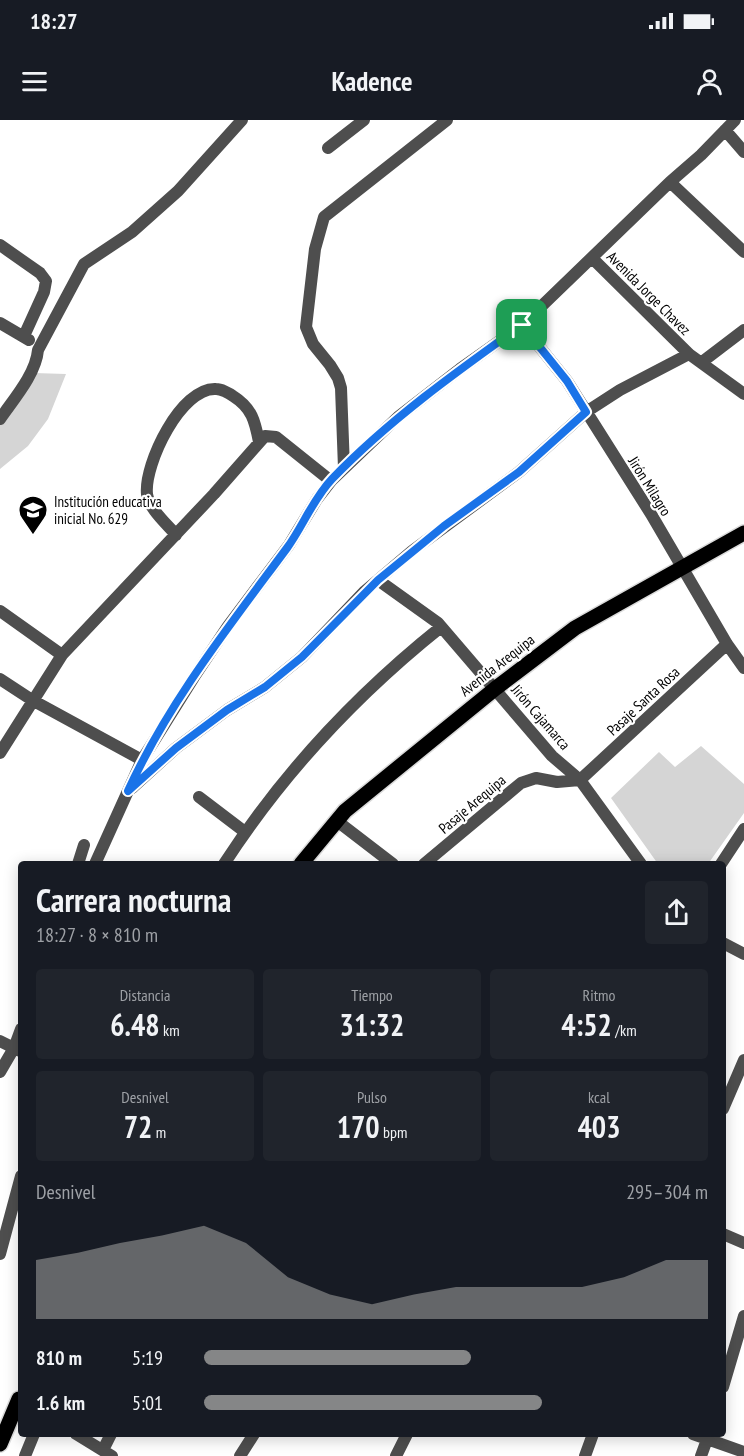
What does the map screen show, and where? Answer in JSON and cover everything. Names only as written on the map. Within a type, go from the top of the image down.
[{"type":"main road","name":"Avenida Arequipa","points":[[304,861],[345,811],[496,688],[575,628],[744,533]]},
{"type":"main road","points":[[0,1424],[18,1401]]},
{"type":"main road","points":[[0,1444],[18,1403]]},
{"type":"street","points":[[2,413],[38,358],[38,350],[84,264],[132,232],[178,191],[242,120]]},
{"type":"street","points":[[328,148],[364,120]]},
{"type":"street","points":[[344,468],[341,388],[330,365],[313,344],[306,327],[315,249],[324,217],[447,120]]},
{"type":"street","points":[[592,258],[735,120]]},
{"type":"street","points":[[725,130],[744,152]]},
{"type":"street","points":[[670,182],[744,252]]},
{"type":"street","points":[[0,245],[40,273],[45,281],[44,292],[24,336]]},
{"type":"street","name":"Avenida Jorge Chavez","points":[[96,861],[142,759],[228,626],[289,544],[331,481],[398,417],[522,325],[592,258],[689,354],[744,394]]},
{"type":"street","points":[[0,323],[24,336],[38,350]]},
{"type":"street","name":"Jirón Milagro","points":[[522,325],[567,381],[651,514],[727,644],[744,668]]},
{"type":"street","points":[[702,362],[744,330]]},
{"type":"street","points":[[128,791],[176,748],[227,710],[265,687],[302,657],[378,580],[436,532],[519,472],[586,412],[621,390],[689,354]]},
{"type":"street","points":[[176,535],[151,505],[147,494],[150,469],[160,445],[169,426],[191,399],[216,389],[230,394],[243,403],[255,419],[259,442]]},
{"type":"street","points":[[0,753],[62,655],[176,535],[265,436],[276,437],[331,481]]},
{"type":"street","name":"Jirón Cajamarca","points":[[378,580],[438,623],[552,756],[580,780],[639,861]]},
{"type":"street","points":[[0,611],[62,655]]},
{"type":"street","points":[[226,861],[286,778],[336,721],[387,672],[441,627]]},
{"type":"street","name":"Pasaje Santa Rosa","points":[[580,780],[727,644]]},
{"type":"street","points":[[0,679],[32,700],[142,759]]},
{"type":"street","name":"Pasaje Arequipa","points":[[428,861],[521,783],[536,778],[557,782],[580,780]]},
{"type":"street","points":[[199,797],[245,832]]},
{"type":"street","points":[[337,821],[389,861]]},
{"type":"street","points":[[723,861],[744,829]]},
{"type":"street","points":[[79,861],[84,845]]},
{"type":"street","points":[[726,945],[744,954]]},
{"type":"street","points":[[0,1041],[18,1050],[0,1072]]},
{"type":"street","points":[[726,1101],[744,1060]]},
{"type":"street","points":[[1,1248],[18,1187]]},
{"type":"street","points":[[726,1235],[744,1243]]},
{"type":"street","points":[[726,1377],[744,1316]]},
{"type":"street","points":[[25,1456],[33,1437]]},
{"type":"street","points":[[81,1437],[107,1453],[110,1437]]},
{"type":"street","points":[[240,1456],[252,1437]]},
{"type":"street","points":[[396,1456],[405,1437]]},
{"type":"street","points":[[585,1456],[592,1437]]},
{"type":"street","points":[[701,1456],[708,1437],[744,1452]]},
{"type":"shaded area","points":[[34,373],[66,374],[48,419],[28,446],[0,469],[0,423]]},
{"type":"shaded area","points":[[701,746],[744,784],[744,813],[710,861],[656,861],[611,798],[659,752],[675,767]]},
{"type":"place","name":"Institución educativa inicial No. 629","points":[[33,536]]},
{"type":"route","points":[[522,325],[567,381],[586,412],[519,472],[444,526],[365,591],[302,657],[265,687],[227,710],[176,748],[128,791],[142,759],[194,677],[331,481],[398,417],[522,325]]}]
